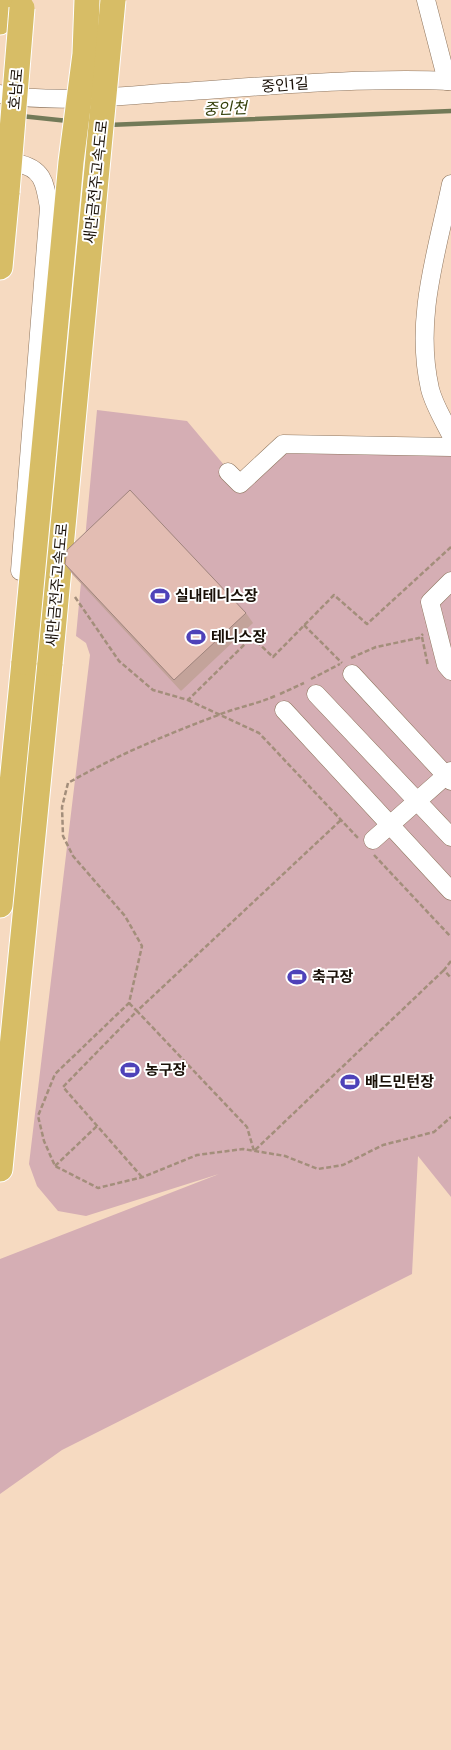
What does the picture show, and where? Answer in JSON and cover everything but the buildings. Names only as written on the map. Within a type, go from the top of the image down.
[{"type":"highway","name":"새만금전주고속도로","points":[[0,905],[71,162],[85,54],[87,0]]},
{"type":"highway","name":"새만금전주고속도로","points":[[0,1169],[113,0]]},
{"type":"highway","name":"호남로","points":[[0,267],[7,192],[10,7]]},
{"type":"street","points":[[426,0],[449,81]]},
{"type":"street","name":"중인1길","points":[[0,94],[29,99],[104,97],[360,80],[449,81]]},
{"type":"street","points":[[16,163],[27,165],[44,181],[49,208],[20,578]]},
{"type":"street","points":[[451,184],[428,287],[424,332],[430,390],[451,435]]},
{"type":"street","points":[[228,472],[240,484],[283,444],[451,447]]},
{"type":"street","points":[[451,581],[430,602],[446,665],[451,671]]},
{"type":"street","points":[[352,674],[449,775],[417,801],[369,845]]},
{"type":"street","points":[[316,694],[451,837]]},
{"type":"street","points":[[284,710],[451,891]]},
{"type":"path","points":[[188,700],[252,637],[272,656],[334,595],[367,624],[451,547]]},
{"type":"path","points":[[72,592],[118,661],[153,690],[188,700],[259,733],[340,820],[369,845],[451,936]]},
{"type":"path","points":[[435,623],[419,638],[376,647],[256,705],[220,714],[107,760],[68,783],[62,807],[63,836],[73,856],[125,916],[142,946],[128,1003],[55,1074],[38,1116],[44,1141],[55,1166],[98,1188],[143,1177],[197,1155],[243,1149],[285,1156],[318,1169],[342,1165],[383,1145],[434,1132],[451,1117]]},
{"type":"path","points":[[304,625],[352,674]]},
{"type":"path","points":[[143,1177],[63,1087],[136,1011],[340,820]]},
{"type":"path","points":[[254,1151],[444,970],[451,961]]},
{"type":"path","points":[[444,970],[451,978]]},
{"type":"path","points":[[128,1003],[248,1127],[254,1151]]},
{"type":"path","points":[[55,1166],[98,1126]]},
{"type":"shaded area","points":[[97,410],[187,421],[240,484],[283,444],[451,447],[451,1197],[418,1156],[412,1274],[62,1450],[0,1494],[0,1259],[219,1174],[86,1216],[58,1211],[37,1186],[29,1164],[90,655],[86,643],[76,636]]},
{"type":"waterway","name":"중인천","points":[[108,125],[451,111]]},
{"type":"waterway","name":"중인천","points":[[21,116],[68,121]]},
{"type":"place","name":"실내테니스장","points":[[160,596]]},
{"type":"place","name":"테니스장","points":[[196,637]]},
{"type":"place","name":"축구장","points":[[297,977]]},
{"type":"place","name":"농구장","points":[[130,1070]]},
{"type":"place","name":"배드민턴장","points":[[350,1082]]}]
